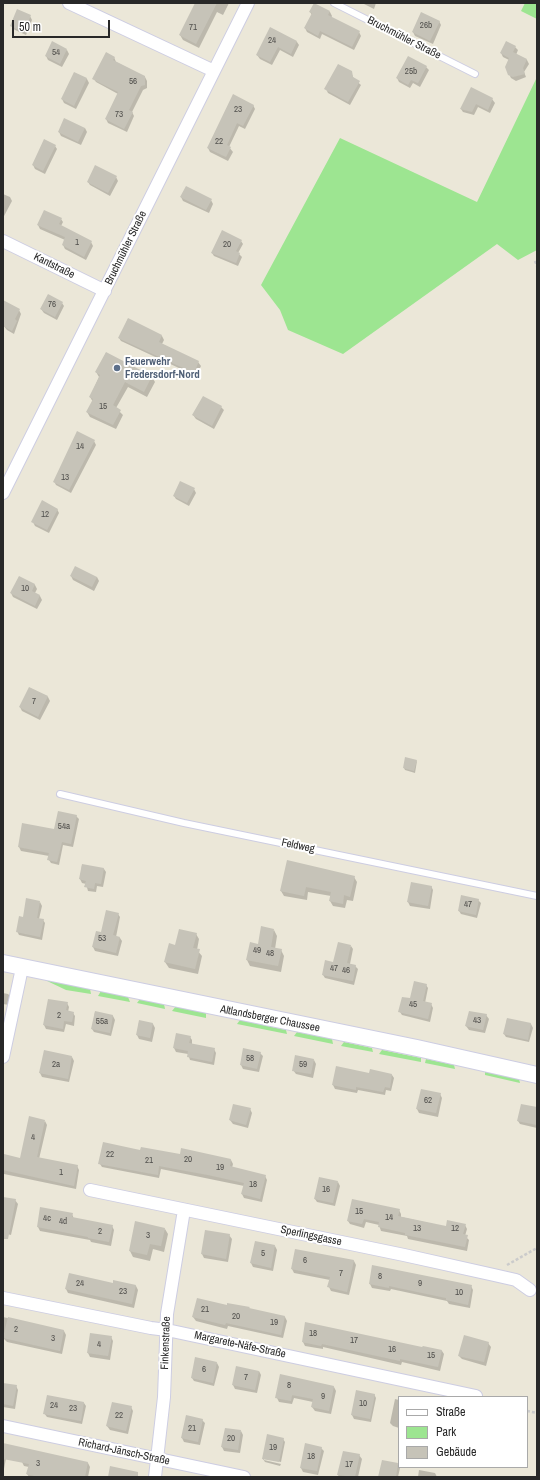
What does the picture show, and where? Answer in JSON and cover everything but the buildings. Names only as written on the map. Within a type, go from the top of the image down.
[{"type":"main road","name":"Altlandsberger Chaussee","points":[[3,964],[410,1047],[537,1075]]},
{"type":"street","points":[[69,3],[214,70]]},
{"type":"street","name":"Bruchmühler Straße","points":[[3,493],[248,3]]},
{"type":"street","name":"Kantstraße","points":[[3,241],[105,291]]},
{"type":"street","points":[[3,1057],[22,968]]},
{"type":"street","name":"Sperlingsgasse","points":[[90,1190],[494,1275],[516,1280],[530,1290]]},
{"type":"street","name":"Finkenstraße","points":[[155,1477],[164,1397],[167,1314],[184,1210]]},
{"type":"street","name":"Margarete-Näfe-Straße","points":[[3,1298],[167,1330],[476,1396]]},
{"type":"street","name":"Richard-Jänsch-Straße","points":[[3,1426],[244,1477]]},
{"type":"lane","name":"Bruchmühler Straße","points":[[334,3],[475,74]]},
{"type":"lane","name":"Feldweg","points":[[60,794],[184,823],[537,896]]},
{"type":"path","points":[[535,261],[537,266]]},
{"type":"path","points":[[494,1275],[504,1266],[537,1248]]},
{"type":"green space","points":[[525,3],[537,3],[537,19],[521,11]]},
{"type":"green space","points":[[537,77],[537,250],[518,260],[497,244],[343,354],[288,330],[280,310],[261,285],[340,138],[477,202]]},
{"type":"green space","points":[[45,980],[90,989],[91,994],[66,990]]},
{"type":"green space","points":[[101,991],[128,997],[130,1002],[98,996]]},
{"type":"green space","points":[[140,999],[164,1004],[165,1009],[137,1003]]},
{"type":"green space","points":[[176,1006],[206,1013],[206,1018],[172,1011]]},
{"type":"green space","points":[[240,1020],[286,1030],[287,1034],[237,1024]]},
{"type":"green space","points":[[297,1032],[332,1039],[333,1044],[294,1036]]},
{"type":"green space","points":[[344,1042],[372,1048],[373,1052],[341,1046]]},
{"type":"green space","points":[[382,1050],[421,1058],[421,1062],[379,1054]]},
{"type":"green space","points":[[426,1059],[454,1065],[455,1069],[425,1063]]},
{"type":"green space","points":[[485,1071],[519,1079],[520,1083],[485,1075]]},
{"type":"place","name":"Feuerwehr Fredersdorf-Nord","points":[[117,368]]}]
